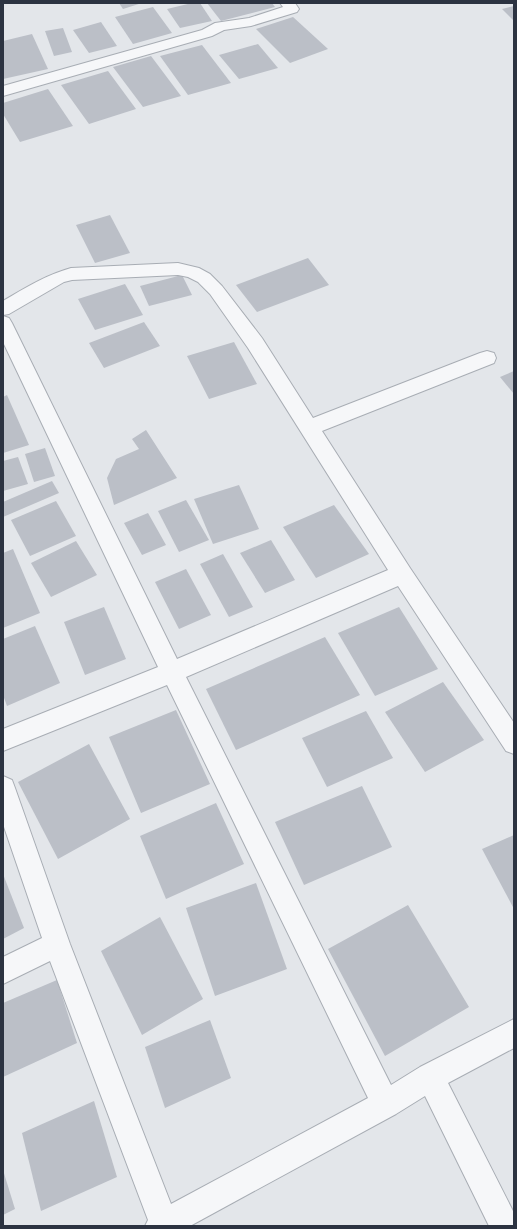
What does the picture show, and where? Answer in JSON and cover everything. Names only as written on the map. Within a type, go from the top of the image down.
[{"type":"street","points":[[3,91],[207,33],[220,26],[251,22],[292,9],[287,3]]},
{"type":"street","points":[[3,309],[58,278],[71,274],[178,269],[193,272],[204,278],[216,290],[255,343],[402,574],[513,740]]},
{"type":"street","points":[[3,323],[172,672],[386,1104]]},
{"type":"street","points":[[309,428],[487,358]]},
{"type":"street","points":[[3,740],[172,672],[402,574]]},
{"type":"street","points":[[3,788],[56,944],[162,1225],[386,1104],[430,1077],[514,1033]]},
{"type":"street","points":[[3,971],[56,944]]},
{"type":"street","points":[[430,1077],[505,1226]]},
{"type":"building","points":[[119,3],[142,3],[123,9]]},
{"type":"building","points":[[192,3],[200,3],[212,21],[180,28],[167,9]]},
{"type":"building","points":[[207,3],[272,3],[275,7],[221,21]]},
{"type":"building","points":[[514,6],[514,21],[502,9]]},
{"type":"building","points":[[153,7],[172,33],[133,44],[115,17]]},
{"type":"building","points":[[293,17],[328,49],[290,63],[256,29]]},
{"type":"building","points":[[101,22],[117,46],[89,53],[73,30]]},
{"type":"building","points":[[63,28],[72,52],[54,56],[45,31]]},
{"type":"building","points":[[32,34],[48,69],[3,79],[3,41]]},
{"type":"building","points":[[258,44],[278,68],[239,79],[219,55]]},
{"type":"building","points":[[202,45],[231,83],[188,95],[160,56]]},
{"type":"building","points":[[151,56],[181,96],[143,107],[113,67]]},
{"type":"building","points":[[108,71],[136,109],[89,124],[61,85]]},
{"type":"building","points":[[48,89],[73,126],[20,142],[3,114],[3,103]]},
{"type":"building","points":[[110,215],[130,253],[95,263],[76,225]]},
{"type":"building","points":[[308,258],[329,285],[257,312],[236,285]]},
{"type":"building","points":[[182,275],[192,295],[149,306],[140,286]]},
{"type":"building","points":[[125,284],[143,315],[95,330],[78,299]]},
{"type":"building","points":[[144,322],[160,346],[104,368],[89,343]]},
{"type":"building","points":[[234,342],[257,384],[209,399],[187,356]]},
{"type":"building","points":[[514,371],[514,394],[500,377]]},
{"type":"building","points":[[7,395],[29,445],[3,453],[3,397]]},
{"type":"building","points":[[146,430],[177,478],[114,505],[107,478],[116,459],[139,449],[132,439]]},
{"type":"building","points":[[45,448],[55,476],[34,482],[25,454]]},
{"type":"building","points":[[18,457],[28,484],[3,491],[3,461]]},
{"type":"building","points":[[52,481],[59,493],[3,517],[3,502]]},
{"type":"building","points":[[239,485],[259,529],[213,544],[194,499]]},
{"type":"building","points":[[186,500],[209,540],[179,552],[158,511]]},
{"type":"building","points":[[56,501],[76,536],[30,556],[11,520]]},
{"type":"building","points":[[334,505],[369,554],[316,578],[283,527]]},
{"type":"building","points":[[148,513],[166,545],[142,555],[124,523]]},
{"type":"building","points":[[271,540],[295,580],[265,593],[240,553]]},
{"type":"building","points":[[76,541],[97,575],[51,597],[31,563]]},
{"type":"building","points":[[13,549],[40,613],[3,628],[3,553]]},
{"type":"building","points":[[223,554],[253,607],[229,617],[200,564]]},
{"type":"building","points":[[186,569],[211,615],[179,629],[155,582]]},
{"type":"building","points":[[104,607],[126,659],[85,675],[64,622]]},
{"type":"building","points":[[399,607],[438,669],[375,696],[338,633]]},
{"type":"building","points":[[35,626],[60,683],[7,706],[3,695],[3,639]]},
{"type":"building","points":[[325,637],[360,695],[236,750],[206,689]]},
{"type":"building","points":[[443,682],[484,740],[425,772],[385,712]]},
{"type":"building","points":[[176,710],[210,784],[141,813],[109,737]]},
{"type":"building","points":[[366,711],[393,758],[327,787],[302,738]]},
{"type":"building","points":[[89,744],[130,819],[58,859],[18,782]]},
{"type":"building","points":[[362,786],[392,847],[304,885],[275,822]]},
{"type":"building","points":[[216,803],[244,864],[166,899],[140,836]]},
{"type":"building","points":[[514,835],[514,909],[482,849]]},
{"type":"building","points":[[3,874],[24,928],[3,939]]},
{"type":"building","points":[[256,883],[287,969],[215,996],[186,908]]},
{"type":"building","points":[[408,905],[469,1007],[385,1056],[328,949]]},
{"type":"building","points":[[160,917],[203,999],[142,1035],[101,951]]},
{"type":"building","points":[[57,980],[77,1043],[3,1077],[3,1003]]},
{"type":"building","points":[[210,1020],[231,1078],[165,1108],[145,1047]]},
{"type":"building","points":[[94,1101],[117,1177],[41,1211],[22,1133]]},
{"type":"building","points":[[3,1170],[15,1209],[3,1215]]}]
